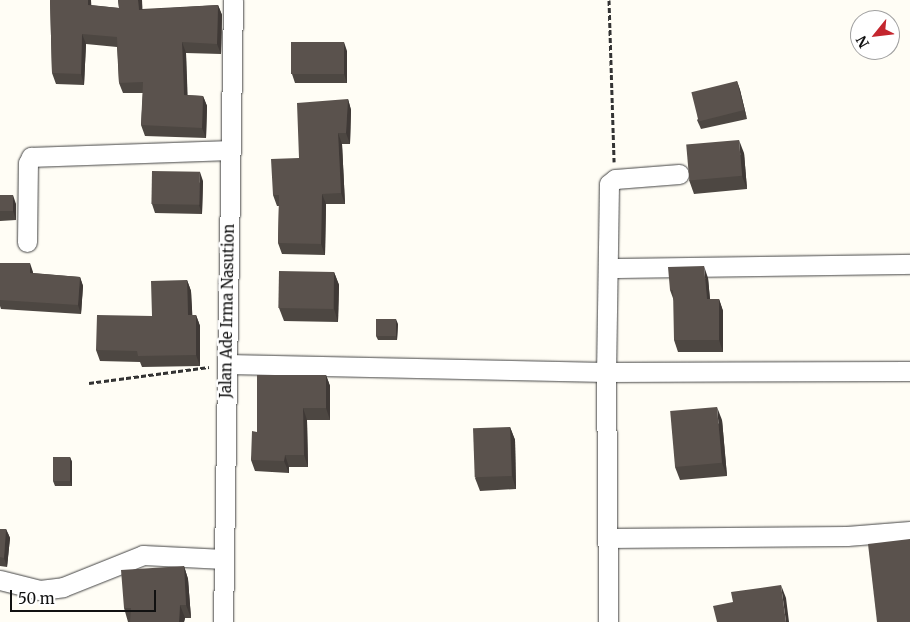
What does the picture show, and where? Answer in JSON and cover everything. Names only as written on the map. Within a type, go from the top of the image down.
[{"type":"street","name":"Jalan Ade Irma Nasution","points":[[223,622],[232,0]]},
{"type":"street","points":[[27,242],[31,157],[229,150]]},
{"type":"street","points":[[608,622],[606,372],[610,268],[608,191],[614,179],[679,174]]},
{"type":"street","points":[[610,268],[910,264]]},
{"type":"street","points":[[227,364],[606,372],[910,372]]},
{"type":"street","points":[[607,538],[847,536],[910,531]]},
{"type":"street","points":[[0,580],[40,590],[63,587],[142,555],[224,559]]},
{"type":"path","points":[[609,0],[614,179]]},
{"type":"path","points":[[89,383],[227,364]]},
{"type":"building","points":[[50,0],[88,0],[88,5],[119,8],[118,0],[138,0],[139,10],[218,5],[217,44],[182,42],[184,95],[203,96],[202,128],[141,125],[143,82],[119,83],[117,37],[82,34],[81,74],[52,73]]},
{"type":"building","points":[[291,42],[344,42],[344,74],[291,74]]},
{"type":"building","points":[[737,81],[744,110],[699,121],[691,92]]},
{"type":"building","points":[[348,99],[346,133],[338,133],[341,193],[322,194],[321,244],[278,243],[279,195],[273,195],[271,159],[299,158],[297,103]]},
{"type":"building","points":[[739,140],[742,176],[689,180],[686,145]]},
{"type":"building","points":[[152,171],[200,172],[199,205],[151,204]]},
{"type":"building","points":[[0,195],[13,195],[13,211],[0,211]]},
{"type":"building","points":[[0,263],[30,263],[30,273],[80,277],[78,305],[0,300]]},
{"type":"building","points":[[704,266],[707,299],[719,299],[719,340],[674,340],[673,290],[670,290],[668,267]]},
{"type":"building","points":[[279,271],[334,272],[333,309],[278,308]]},
{"type":"building","points":[[187,280],[188,315],[196,315],[196,355],[138,356],[137,351],[96,350],[97,315],[152,316],[151,281]]},
{"type":"building","points":[[376,319],[396,319],[396,336],[376,336]]},
{"type":"building","points":[[257,375],[326,375],[326,408],[303,408],[304,455],[285,455],[284,461],[251,460],[252,431],[257,432]]},
{"type":"building","points":[[717,407],[722,463],[675,467],[670,411]]},
{"type":"building","points":[[510,427],[512,476],[475,477],[473,428]]},
{"type":"building","points":[[53,457],[70,457],[70,481],[53,481]]},
{"type":"building","points":[[0,529],[6,529],[4,558],[0,557]]},
{"type":"building","points":[[910,539],[910,622],[877,622],[868,544]]},
{"type":"building","points":[[184,566],[186,605],[180,605],[179,622],[130,622],[131,608],[124,608],[121,570]]},
{"type":"building","points":[[781,585],[786,622],[717,622],[713,606],[733,602],[731,592]]}]
